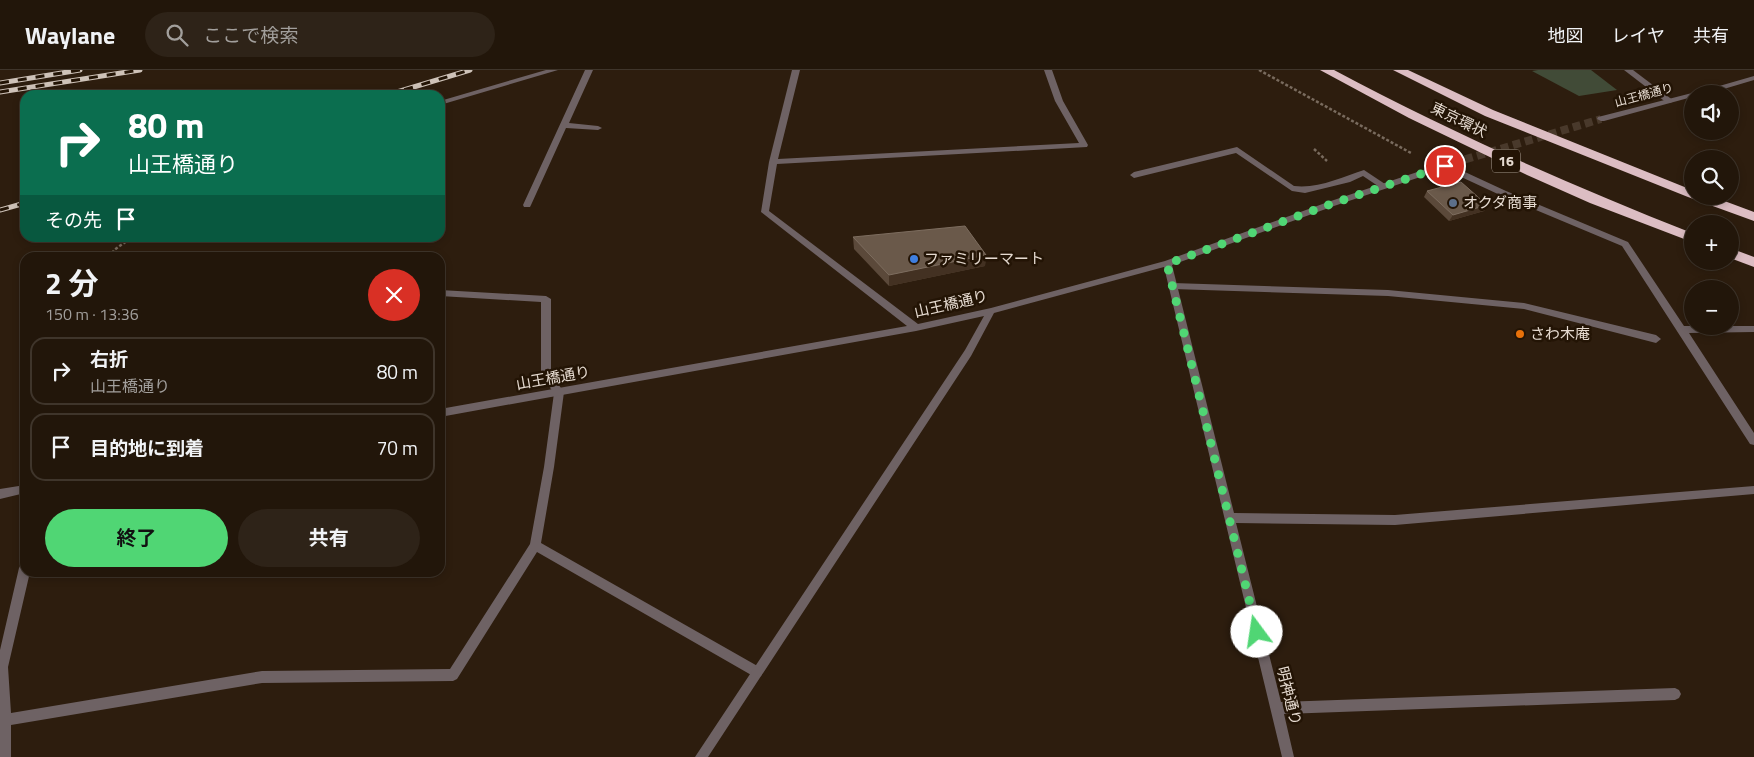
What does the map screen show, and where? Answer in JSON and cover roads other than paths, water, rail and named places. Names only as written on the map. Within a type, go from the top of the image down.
[{"type":"highway","name":"東京環状","points":[[1326,70],[1384,102],[1468,143],[1564,186],[1684,235]]},
{"type":"highway","name":"東京環状","points":[[1399,70],[1489,113],[1684,191]]},
{"type":"highway","points":[[1723,205],[1754,216]]},
{"type":"highway","points":[[1739,256],[1754,262]]},
{"type":"street","points":[[445,102],[554,70]]},
{"type":"street","points":[[527,205],[589,70]]},
{"type":"street","points":[[796,70],[773,162],[766,212],[916,328]]},
{"type":"street","points":[[773,162],[1084,145],[1059,101],[1048,70]]},
{"type":"street","points":[[1628,70],[1670,101]]},
{"type":"street","points":[[1730,85],[1754,78]]},
{"type":"street","name":"山王橋通り","points":[[1601,119],[1684,97]]},
{"type":"street","points":[[564,125],[598,128]]},
{"type":"street","points":[[1134,175],[1237,150],[1292,188],[1305,190],[1347,180],[1364,173],[1384,186]]},
{"type":"street","name":"山王橋通り","points":[[445,412],[916,328],[991,311],[1167,264],[1445,166],[1504,194],[1625,244],[1682,330]]},
{"type":"street","name":"明神通り","points":[[1167,264],[1288,757]]},
{"type":"street","points":[[1173,286],[1388,293],[1524,306],[1656,339]]},
{"type":"street","points":[[6,720],[262,677],[453,675],[535,545],[549,467],[559,392],[546,376],[546,299],[445,293]]},
{"type":"street","points":[[701,757],[968,353],[991,311]]},
{"type":"street","points":[[1682,330],[1754,330]]},
{"type":"street","points":[[1682,330],[1754,441]]},
{"type":"street","points":[[0,494],[20,490]]},
{"type":"street","points":[[1229,518],[1395,520],[1754,490]]},
{"type":"street","points":[[535,545],[757,672]]},
{"type":"street","points":[[5,757],[6,720],[2,667],[23,577]]},
{"type":"street","points":[[1276,708],[1675,694]]},
{"type":"tunnel","points":[[1453,163],[1601,119]]},
{"type":"railway","points":[[0,83],[80,70]]},
{"type":"railway","points":[[0,92],[140,70]]},
{"type":"railway","points":[[404,90],[470,70]]},
{"type":"railway","points":[[0,210],[20,204]]},
{"type":"place","name":"オクダ商事","points":[[1453,203]]},
{"type":"place","name":"ファミリーマート","points":[[914,259]]},
{"type":"place","name":"さわ木庵","points":[[1520,334]]}]
